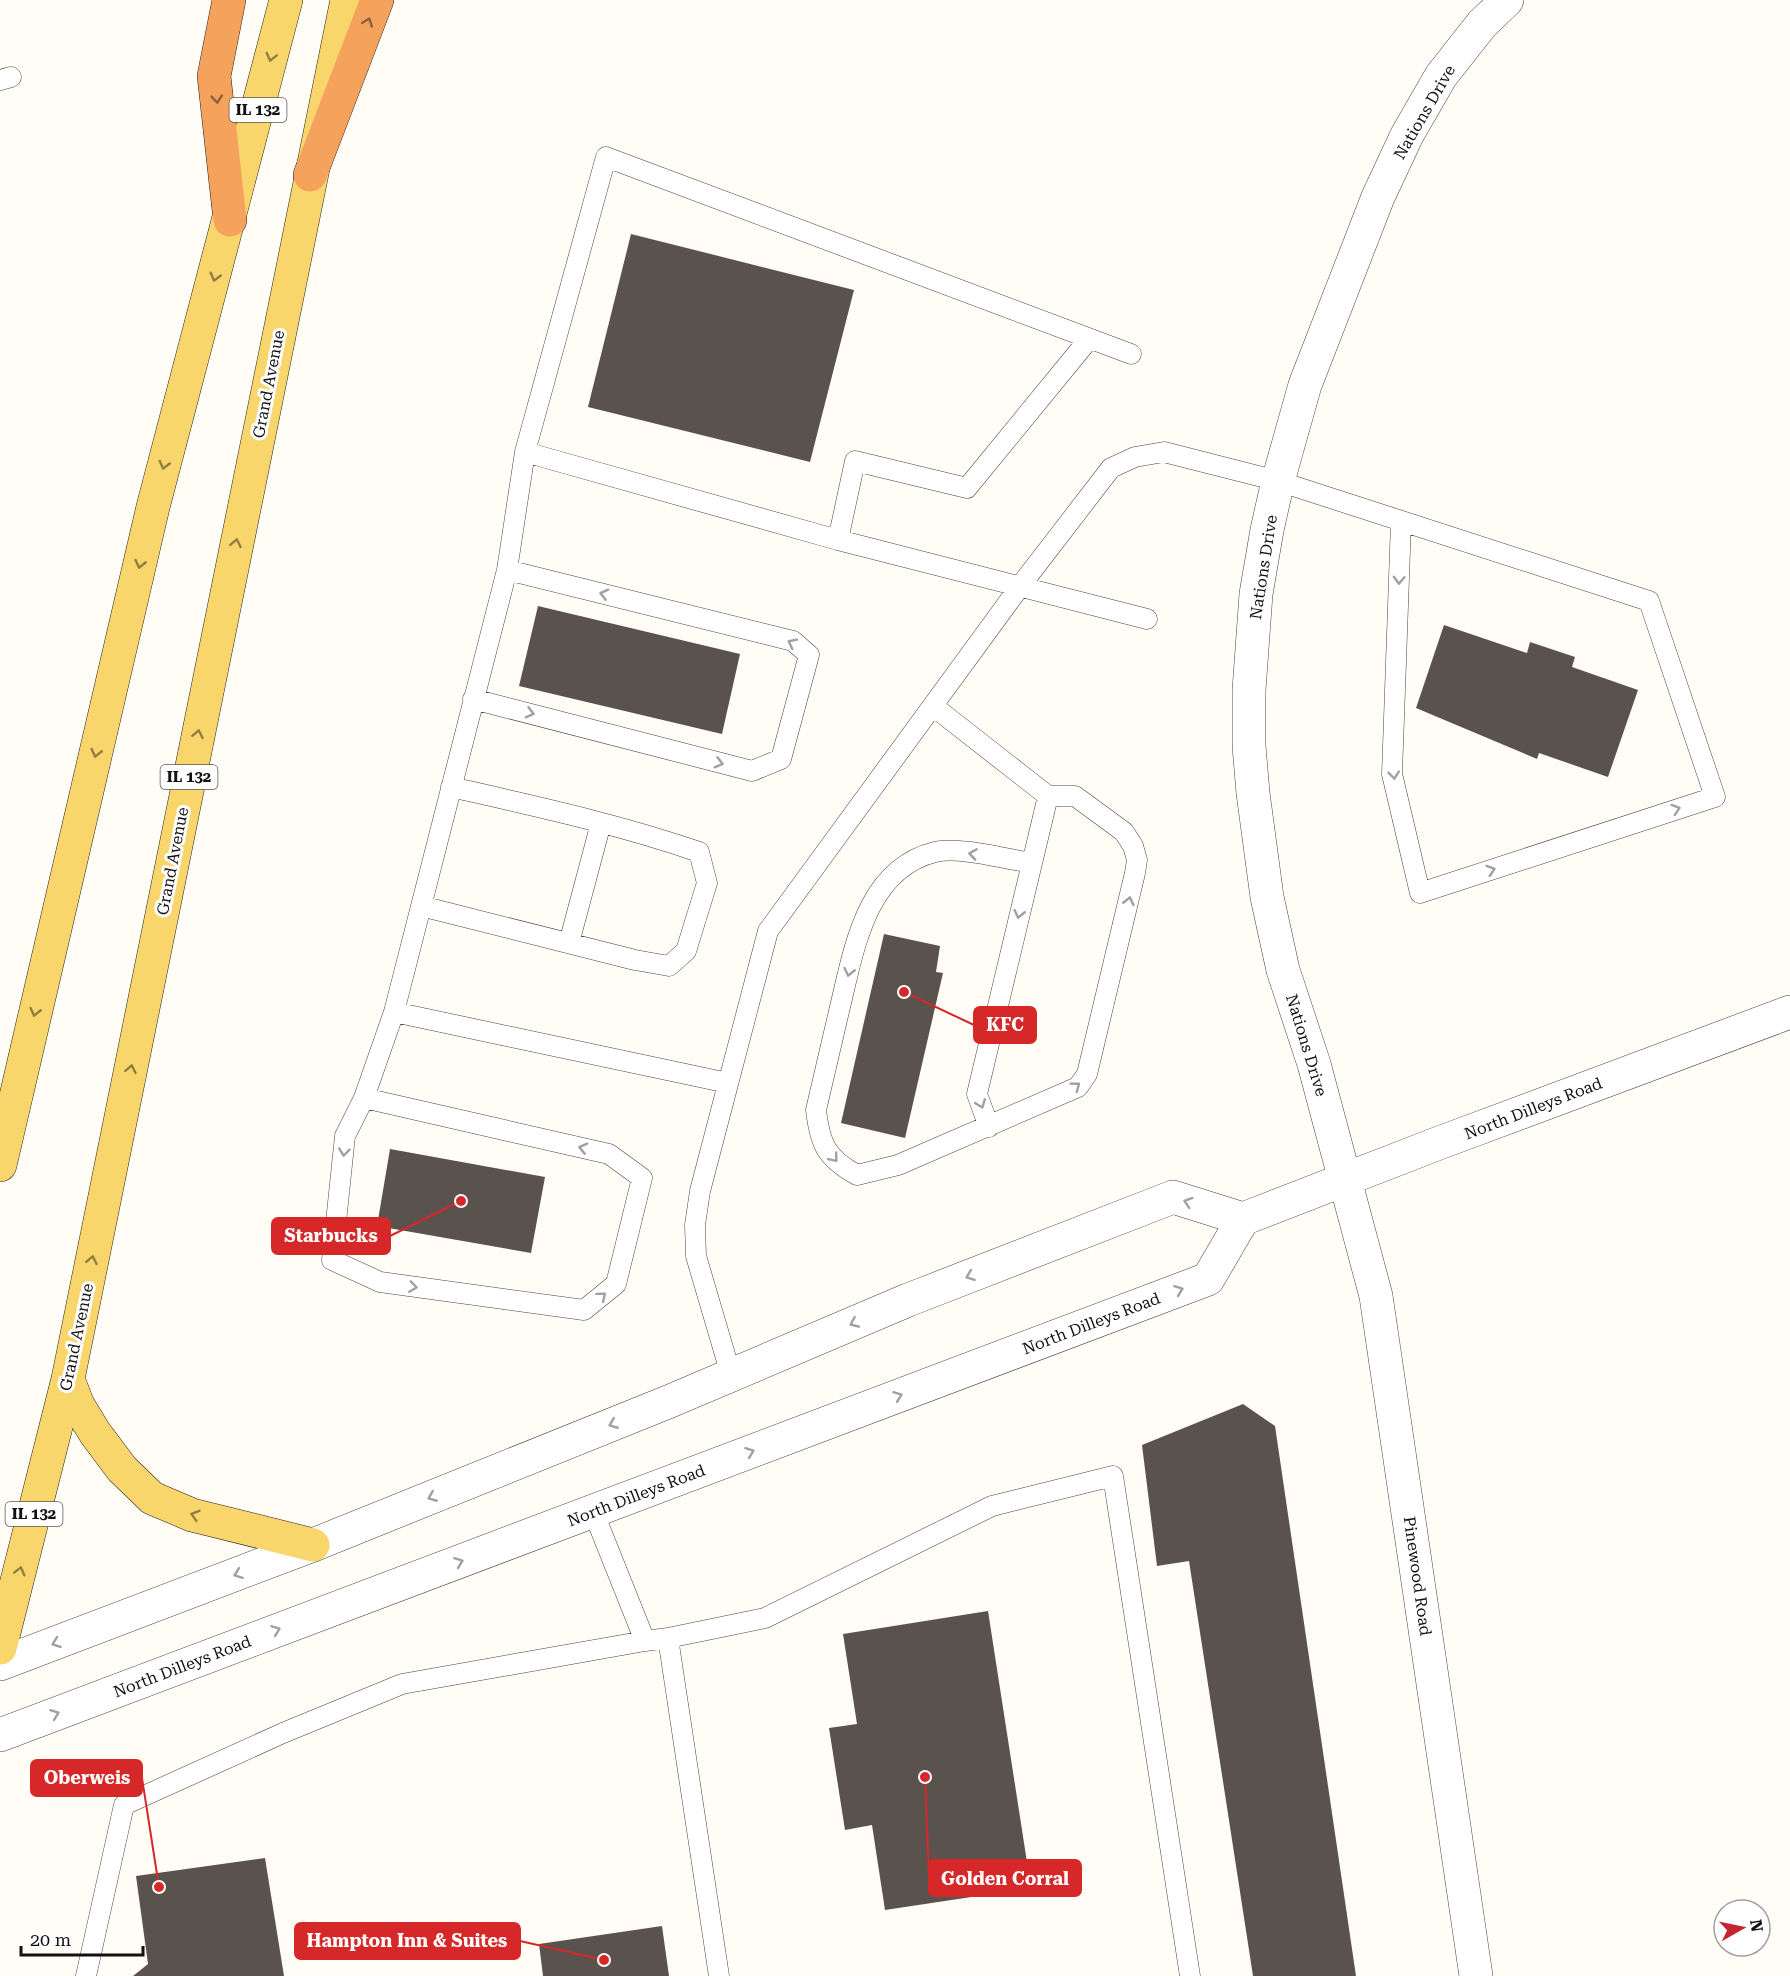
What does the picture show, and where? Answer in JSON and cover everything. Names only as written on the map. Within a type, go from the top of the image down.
[{"type":"highway","points":[[229,0],[214,76],[230,220]]},
{"type":"highway","points":[[310,175],[377,0]]},
{"type":"main road","name":"IL 132","points":[[0,1165],[153,507],[286,0]]},
{"type":"main road","name":"Grand Avenue","points":[[0,1648],[68,1379],[347,0]]},
{"type":"main road","points":[[68,1379],[78,1405],[95,1433],[122,1469],[152,1498],[192,1515],[312,1545]]},
{"type":"street","name":"Nations Drive","points":[[1346,1180],[1314,1064],[1283,970],[1267,897],[1249,746],[1248,690],[1256,594],[1278,481],[1305,385],[1378,197],[1407,135],[1441,76],[1482,24],[1507,0]]},
{"type":"street","name":"North Dilleys Road","points":[[0,1735],[1208,1279],[1243,1220],[1790,1012]]},
{"type":"street","name":"Pinewood Road","points":[[1346,1180],[1376,1296],[1476,1976]]},
{"type":"street","points":[[0,1664],[312,1545],[731,1375],[908,1300],[1173,1197],[1243,1220]]},
{"type":"lane","points":[[364,1098],[609,1154],[642,1178],[616,1284],[584,1310],[380,1282],[332,1260],[345,1136],[364,1098],[394,1012],[507,570],[525,452],[606,157],[1131,354]]},
{"type":"lane","points":[[838,540],[855,461],[967,488],[1089,339]]},
{"type":"lane","points":[[525,452],[838,540],[1147,619]]},
{"type":"lane","points":[[731,1375],[696,1256],[695,1225],[700,1191],[768,931],[1021,585],[1111,468],[1136,457],[1164,452],[1278,481],[1649,601],[1715,797],[1420,893],[1392,774],[1401,522]]},
{"type":"lane","points":[[473,699],[752,771],[781,759],[809,655],[793,641],[507,570]]},
{"type":"lane","points":[[933,706],[1048,796],[1075,796],[1124,832],[1133,846],[1137,860],[1136,873],[1087,1074],[1078,1087],[898,1165],[857,1175],[839,1166],[819,1135],[816,1110],[858,932],[872,902],[895,872],[922,856],[937,851],[957,851],[1030,863]]},
{"type":"lane","points":[[421,906],[635,960],[669,966],[686,951],[707,883],[699,852],[601,823],[451,787]]},
{"type":"lane","points":[[990,1127],[977,1094],[1030,863],[1048,796]]},
{"type":"lane","points":[[569,944],[601,823]]},
{"type":"lane","points":[[394,1012],[728,1083]]},
{"type":"lane","points":[[86,1976],[124,1805],[282,1733],[402,1684],[668,1638],[765,1618],[992,1506],[1113,1476],[1190,1976]]},
{"type":"lane","points":[[592,1511],[645,1641]]},
{"type":"lane","points":[[668,1638],[719,1976]]},
{"type":"building","points":[[631,234],[854,290],[810,462],[588,407]]},
{"type":"building","points":[[538,606],[740,654],[722,734],[519,686]]},
{"type":"building","points":[[1444,625],[1527,653],[1530,642],[1575,657],[1572,667],[1638,690],[1608,777],[1539,753],[1537,759],[1416,708]]},
{"type":"building","points":[[884,934],[940,946],[936,972],[943,973],[905,1138],[841,1123]]},
{"type":"building","points":[[390,1149],[545,1177],[531,1253],[377,1226]]},
{"type":"building","points":[[1243,1404],[1275,1426],[1356,1976],[1253,1976],[1189,1561],[1157,1566],[1142,1445]]},
{"type":"building","points":[[988,1611],[1031,1888],[885,1910],[872,1825],[845,1830],[829,1728],[857,1724],[843,1634]]},
{"type":"building","points":[[265,1858],[284,1976],[133,1976],[148,1964],[136,1876]]},
{"type":"building","points":[[662,1926],[669,1976],[543,1976],[539,1944]]},
{"type":"place","name":"KFC","points":[[904,992]]},
{"type":"place","name":"Starbucks","points":[[461,1201]]},
{"type":"place","name":"Golden Corral","points":[[925,1777]]},
{"type":"place","name":"Oberweis","points":[[159,1887]]},
{"type":"place","name":"Hampton Inn & Suites","points":[[604,1960]]}]
